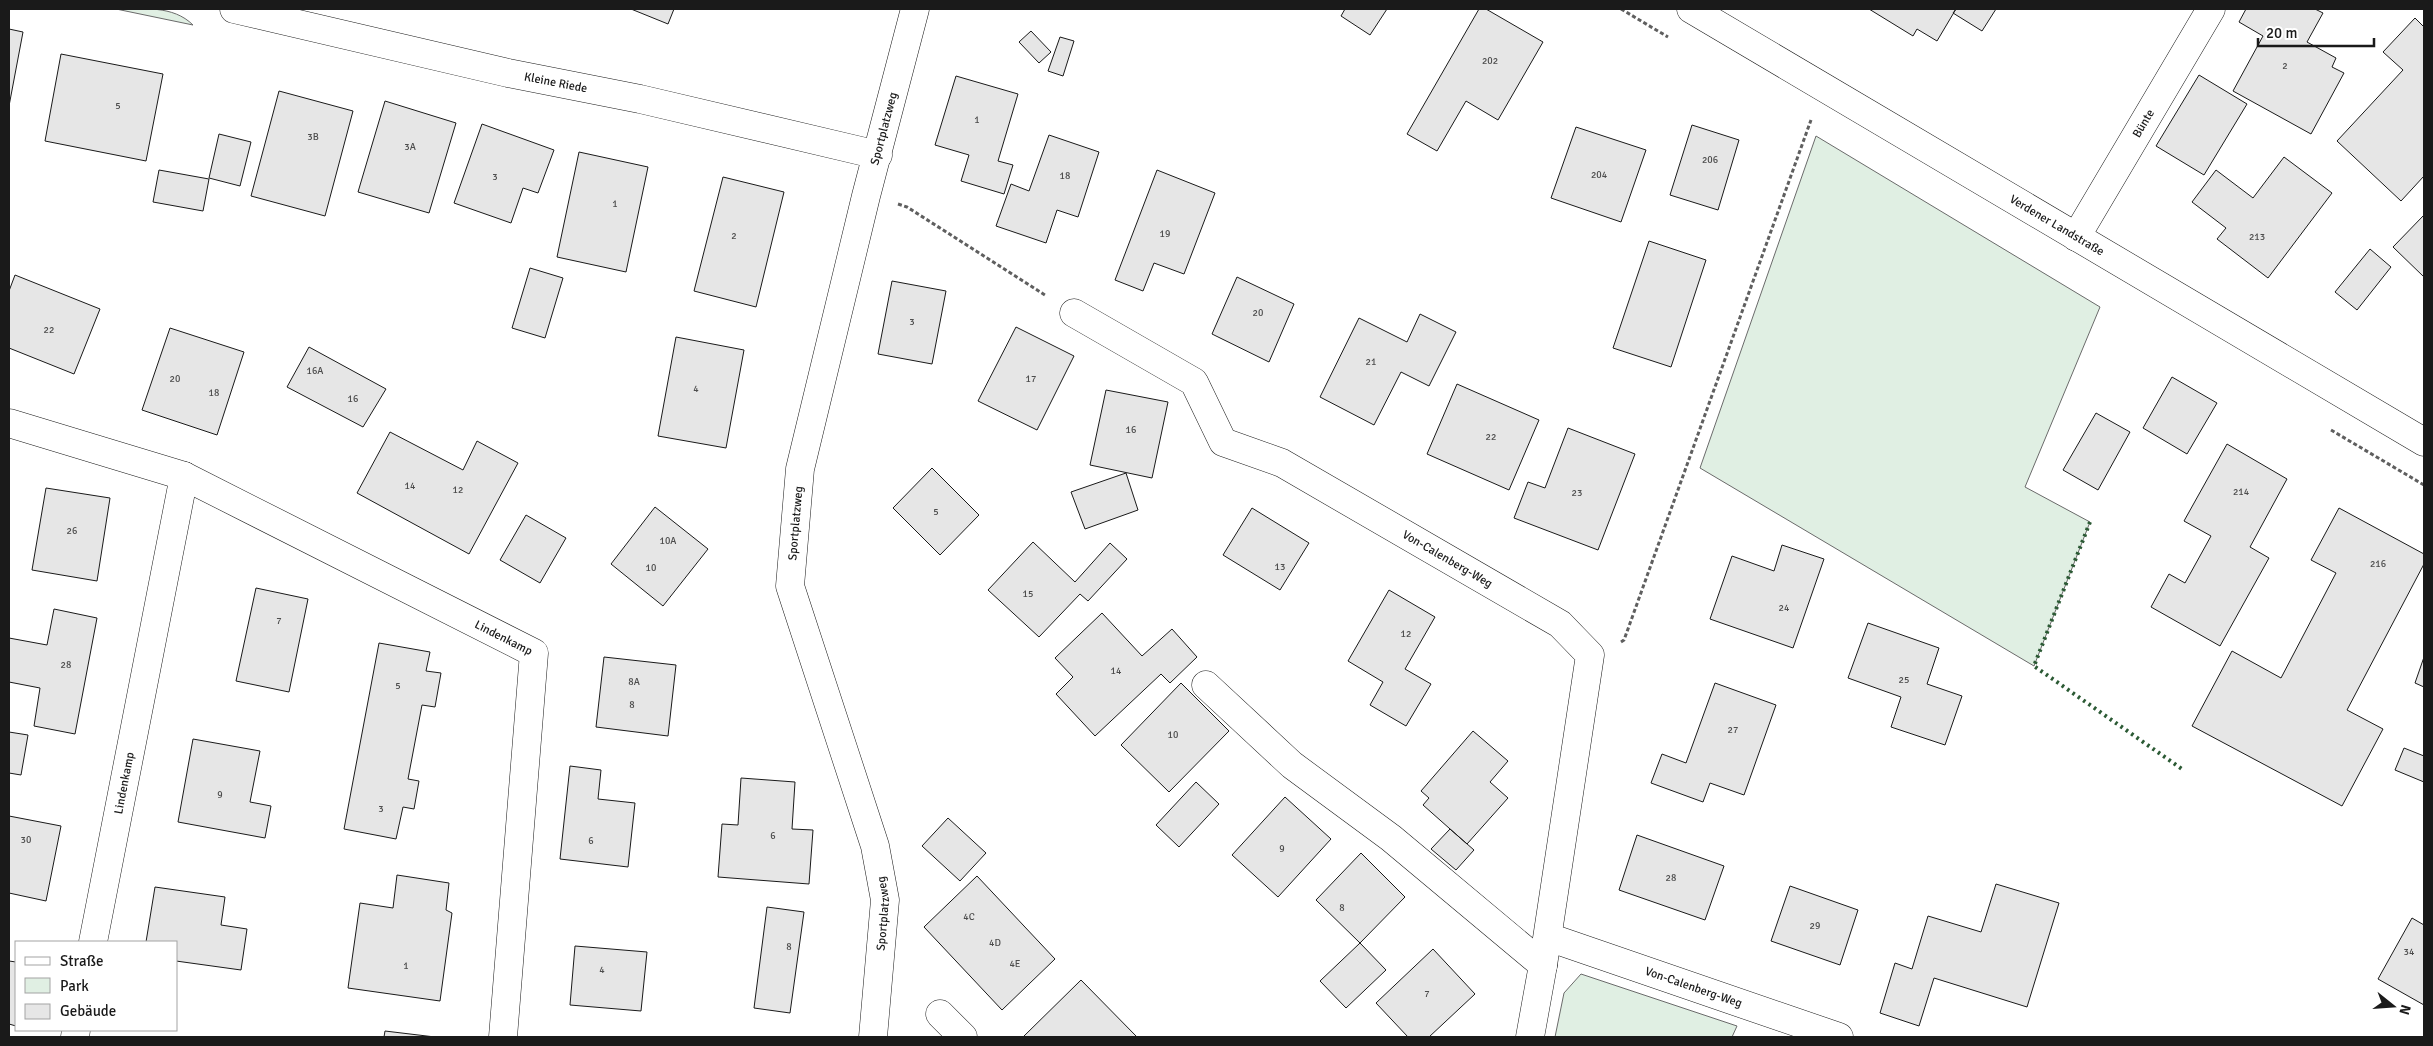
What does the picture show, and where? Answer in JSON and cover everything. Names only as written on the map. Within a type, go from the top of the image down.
[{"type":"street","name":"Kleine Riede","points":[[234,9],[508,73],[640,99],[878,155]]},
{"type":"street","name":"Sportplatzweg","points":[[873,1037],[885,900],[875,846],[790,586],[800,470],[866,196],[915,9]]},
{"type":"street","name":"Verdener Landstraße","points":[[1691,9],[2424,442]]},
{"type":"street","name":"Bünte","points":[[2076,237],[2211,9]]},
{"type":"street","name":"Von-Calenberg-Weg","points":[[1074,313],[1194,382],[1223,442],[1282,463],[1560,624],[1590,655]]},
{"type":"street","name":"Lindenkamp","points":[[9,423],[184,476],[534,653],[503,1037]]},
{"type":"street","name":"Lindenkamp","points":[[93,941],[184,476]]},
{"type":"street","points":[[1530,1037],[1548,937],[1590,655]]},
{"type":"street","points":[[1206,685],[1292,765],[1391,838],[1543,964]]},
{"type":"street","name":"Von-Calenberg-Weg","points":[[1548,937],[1839,1037]]},
{"type":"street","points":[[940,1014],[963,1037]]},
{"type":"path","points":[[1590,655],[1624,640],[1823,88]]},
{"type":"path","points":[[866,196],[907,207],[1074,313]]},
{"type":"green space","points":[[116,9],[167,11],[176,14],[193,25]]},
{"type":"green space","points":[[1816,136],[2100,307],[2025,487],[2090,522],[2034,666],[1700,468]]},
{"type":"green space","points":[[1581,974],[1737,1026],[1732,1037],[1555,1037],[1564,993]]},
{"type":"building","points":[[631,9],[674,9],[668,24]]},
{"type":"building","points":[[1345,9],[1387,9],[1370,35],[1341,16]]},
{"type":"building","points":[[1479,9],[1486,9],[1543,42],[1498,120],[1466,101],[1437,151],[1407,134]]},
{"type":"building","points":[[1869,9],[1956,9],[1937,41],[1917,29],[1913,36]]},
{"type":"building","points":[[1956,9],[1996,9],[1982,31],[1953,13]]},
{"type":"building","points":[[2246,9],[2315,9],[2323,13],[2307,42],[2336,58],[2332,67],[2344,73],[2311,134],[2233,91],[2263,36],[2239,22]]},
{"type":"building","points":[[2415,18],[2424,27],[2424,176],[2401,201],[2337,141],[2403,70],[2383,52]]},
{"type":"building","points":[[9,29],[23,32],[9,106]]},
{"type":"building","points":[[1031,31],[1051,52],[1039,63],[1019,42]]},
{"type":"building","points":[[1060,37],[1074,41],[1063,76],[1048,71]]},
{"type":"building","points":[[61,54],[163,74],[146,161],[45,141]]},
{"type":"building","points":[[2199,75],[2247,104],[2204,175],[2156,146]]},
{"type":"building","points":[[956,76],[1018,94],[998,161],[1013,165],[1004,194],[961,181],[969,155],[935,145]]},
{"type":"building","points":[[279,91],[353,111],[325,216],[251,196]]},
{"type":"building","points":[[385,101],[456,123],[429,213],[358,192]]},
{"type":"building","points":[[482,124],[554,150],[538,193],[523,188],[511,223],[454,203]]},
{"type":"building","points":[[1692,125],[1739,140],[1718,210],[1670,195]]},
{"type":"building","points":[[1576,127],[1646,150],[1621,222],[1551,198]]},
{"type":"building","points":[[219,134],[251,142],[240,186],[209,178]]},
{"type":"building","points":[[1049,135],[1099,152],[1078,217],[1057,210],[1046,243],[996,226],[1011,184],[1029,191]]},
{"type":"building","points":[[579,152],[648,167],[626,272],[557,257]]},
{"type":"building","points":[[2284,157],[2332,193],[2268,278],[2217,239],[2226,228],[2192,202],[2216,170],[2253,198]]},
{"type":"building","points":[[159,170],[209,179],[203,211],[153,202]]},
{"type":"building","points":[[1157,170],[1215,193],[1184,274],[1154,263],[1143,291],[1115,280]]},
{"type":"building","points":[[723,177],[784,192],[756,307],[694,291]]},
{"type":"building","points":[[2424,215],[2424,277],[2393,247]]},
{"type":"building","points":[[1649,241],[1706,260],[1671,367],[1613,348]]},
{"type":"building","points":[[2370,249],[2391,267],[2357,310],[2335,292]]},
{"type":"building","points":[[530,268],[563,278],[545,338],[512,328]]},
{"type":"building","points":[[15,275],[100,309],[74,374],[9,348],[9,291]]},
{"type":"building","points":[[1237,277],[1294,304],[1269,362],[1212,334]]},
{"type":"building","points":[[892,281],[946,291],[932,364],[878,354]]},
{"type":"building","points":[[1420,314],[1456,332],[1429,386],[1401,372],[1374,425],[1320,397],[1359,318],[1407,342]]},
{"type":"building","points":[[1016,327],[1074,356],[1037,430],[978,401]]},
{"type":"building","points":[[170,328],[244,352],[217,435],[142,410]]},
{"type":"building","points":[[676,337],[744,350],[726,448],[658,436]]},
{"type":"building","points":[[309,347],[386,389],[363,427],[287,387]]},
{"type":"building","points":[[2172,377],[2217,403],[2187,454],[2143,428]]},
{"type":"building","points":[[1457,384],[1539,420],[1509,490],[1427,454]]},
{"type":"building","points":[[1106,390],[1168,402],[1152,478],[1090,465]]},
{"type":"building","points":[[2096,413],[2130,432],[2098,490],[2063,470]]},
{"type":"building","points":[[1568,428],[1635,454],[1598,550],[1514,518],[1528,482],[1545,488]]},
{"type":"building","points":[[390,432],[463,470],[477,441],[518,463],[469,554],[357,493]]},
{"type":"building","points":[[2227,444],[2287,479],[2250,547],[2269,558],[2220,646],[2151,607],[2169,574],[2185,583],[2211,536],[2184,521]]},
{"type":"building","points":[[932,468],[979,515],[940,555],[893,508]]},
{"type":"building","points":[[1126,473],[1138,510],[1085,529],[1071,492]]},
{"type":"building","points":[[46,488],[110,498],[97,581],[32,570]]},
{"type":"building","points":[[655,507],[708,549],[663,606],[611,564]]},
{"type":"building","points":[[1252,508],[1309,543],[1280,590],[1223,555]]},
{"type":"building","points":[[2339,508],[2424,554],[2424,564],[2347,710],[2383,729],[2342,806],[2192,726],[2232,651],[2281,678],[2336,573],[2311,560]]},
{"type":"building","points":[[526,515],[566,538],[540,583],[500,560]]},
{"type":"building","points":[[1033,542],[1075,582],[1110,543],[1127,559],[1088,601],[1080,594],[1039,637],[988,590]]},
{"type":"building","points":[[1782,545],[1824,559],[1793,648],[1710,619],[1732,556],[1774,571]]},
{"type":"building","points":[[256,588],[308,599],[289,692],[236,681]]},
{"type":"building","points":[[1389,590],[1435,617],[1405,669],[1431,684],[1406,726],[1370,705],[1383,682],[1348,661]]},
{"type":"building","points":[[54,609],[97,618],[75,734],[34,726],[40,688],[9,682],[9,638],[47,645]]},
{"type":"building","points":[[1102,613],[1142,656],[1172,629],[1197,657],[1170,683],[1161,674],[1095,736],[1056,694],[1073,677],[1055,658]]},
{"type":"building","points":[[1868,623],[1939,648],[1927,684],[1962,696],[1945,745],[1891,727],[1901,697],[1848,678]]},
{"type":"building","points":[[379,643],[430,652],[426,671],[441,673],[435,707],[422,705],[408,779],[419,781],[414,809],[403,807],[396,839],[344,829]]},
{"type":"building","points":[[604,657],[676,665],[668,736],[596,727]]},
{"type":"building","points":[[2424,657],[2424,687],[2415,683]]},
{"type":"building","points":[[1181,683],[1229,731],[1169,792],[1121,745]]},
{"type":"building","points":[[1715,683],[1776,705],[1744,795],[1710,783],[1703,802],[1651,783],[1662,754],[1686,763]]},
{"type":"building","points":[[1473,731],[1508,761],[1490,782],[1508,798],[1467,844],[1423,805],[1429,798],[1421,791]]},
{"type":"building","points":[[9,732],[28,735],[21,775],[9,773]]},
{"type":"building","points":[[193,739],[260,751],[250,802],[271,806],[265,838],[178,822]]},
{"type":"building","points":[[2404,748],[2424,756],[2424,782],[2395,770]]},
{"type":"building","points":[[570,766],[601,770],[598,799],[635,803],[628,867],[560,859]]},
{"type":"building","points":[[741,778],[795,782],[792,829],[813,830],[809,884],[718,877],[722,824],[738,825]]},
{"type":"building","points":[[1196,782],[1219,804],[1179,847],[1156,825]]},
{"type":"building","points":[[1285,797],[1331,839],[1278,897],[1232,855]]},
{"type":"building","points":[[9,816],[61,826],[46,901],[9,893]]},
{"type":"building","points":[[948,818],[986,853],[960,881],[922,846]]},
{"type":"building","points":[[1450,829],[1474,850],[1456,870],[1431,849]]},
{"type":"building","points":[[1637,835],[1724,866],[1705,920],[1619,890]]},
{"type":"building","points":[[1361,853],[1405,897],[1360,943],[1316,900]]},
{"type":"building","points":[[397,875],[449,883],[446,910],[452,913],[440,1001],[348,988],[360,903],[393,908]]},
{"type":"building","points":[[977,876],[1055,959],[1002,1010],[924,927]]},
{"type":"building","points":[[1996,884],[2059,903],[2027,1007],[1934,978],[1919,1026],[1880,1013],[1895,963],[1912,969],[1928,916],[1981,932]]},
{"type":"building","points":[[1790,886],[1858,910],[1840,965],[1771,941]]},
{"type":"building","points":[[155,887],[225,897],[221,925],[247,929],[241,970],[178,961],[178,941],[146,941]]},
{"type":"building","points":[[767,907],[804,912],[790,1013],[754,1008]]},
{"type":"building","points":[[2412,918],[2424,925],[2424,1005],[2378,979]]},
{"type":"building","points":[[1360,943],[1386,970],[1346,1008],[1320,981]]},
{"type":"building","points":[[575,946],[647,952],[641,1011],[570,1005]]},
{"type":"building","points":[[1433,949],[1475,994],[1429,1037],[1408,1037],[1376,1003]]},
{"type":"building","points":[[9,961],[15,962],[15,1026],[9,1024]]},
{"type":"building","points":[[1081,980],[1137,1037],[1023,1037]]},
{"type":"building","points":[[385,1031],[435,1037],[384,1037]]},
{"type":"hedge","points":[[2090,522],[2034,666],[2182,769]]}]
